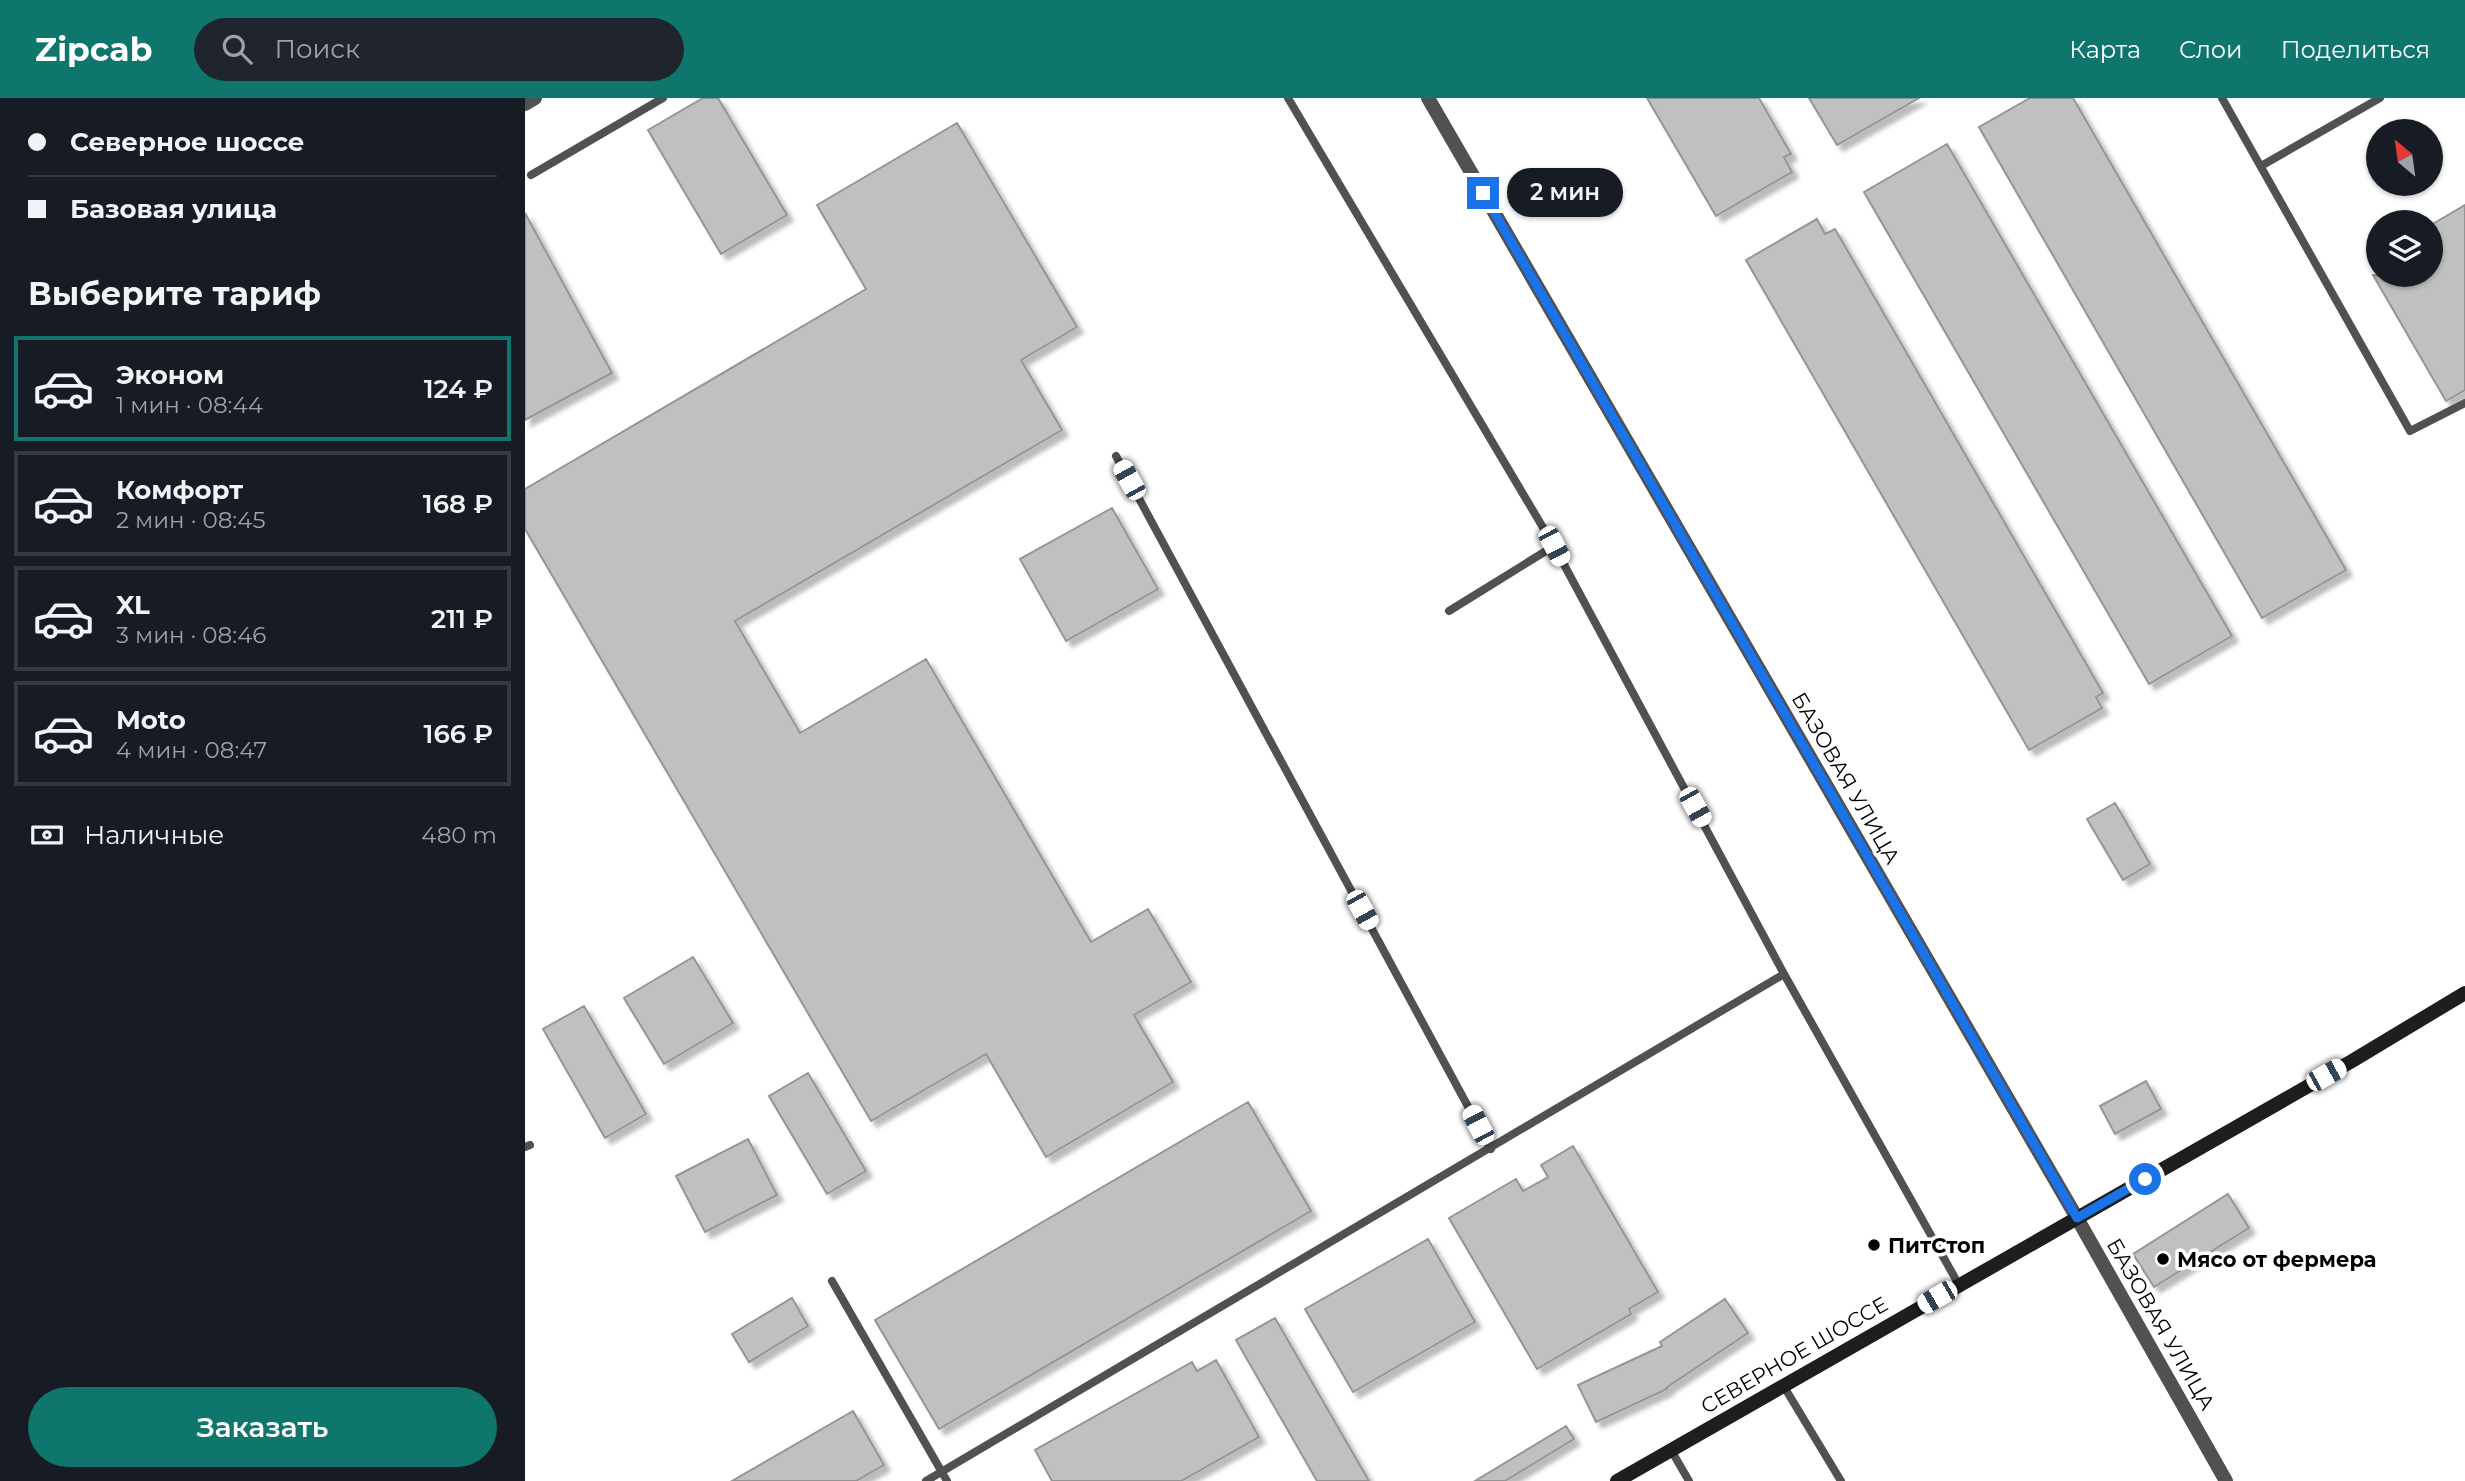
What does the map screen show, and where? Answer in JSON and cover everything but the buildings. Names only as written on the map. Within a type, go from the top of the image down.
[{"type":"main road","name":"СЕВЕРНОЕ ШОССЕ","points":[[1617,1481],[2465,993]]},
{"type":"street","points":[[525,104],[535,98]]},
{"type":"street","name":"БАЗОВАЯ УЛИЦА","points":[[1428,98],[2077,1218],[2226,1481]]},
{"type":"lane","points":[[531,175],[663,98]]},
{"type":"lane","points":[[1288,98],[1554,546],[1784,974],[1959,1285]]},
{"type":"lane","points":[[2223,98],[2410,431],[2465,403]]},
{"type":"lane","points":[[2260,166],[2380,98]]},
{"type":"lane","points":[[1116,456],[1492,1149]]},
{"type":"lane","points":[[1449,611],[1554,546]]},
{"type":"lane","points":[[926,1481],[1492,1149],[1784,974]]},
{"type":"lane","points":[[832,1281],[947,1481]]},
{"type":"lane","points":[[1783,1385],[1842,1481]]},
{"type":"lane","points":[[1671,1450],[1689,1481]]},
{"type":"place","name":"ПитСтоп","points":[[1874,1245]]},
{"type":"place","name":"Мясо от фермера","points":[[2163,1259]]},
{"type":"route","points":[[1483,193],[2077,1218],[2145,1179]]}]
